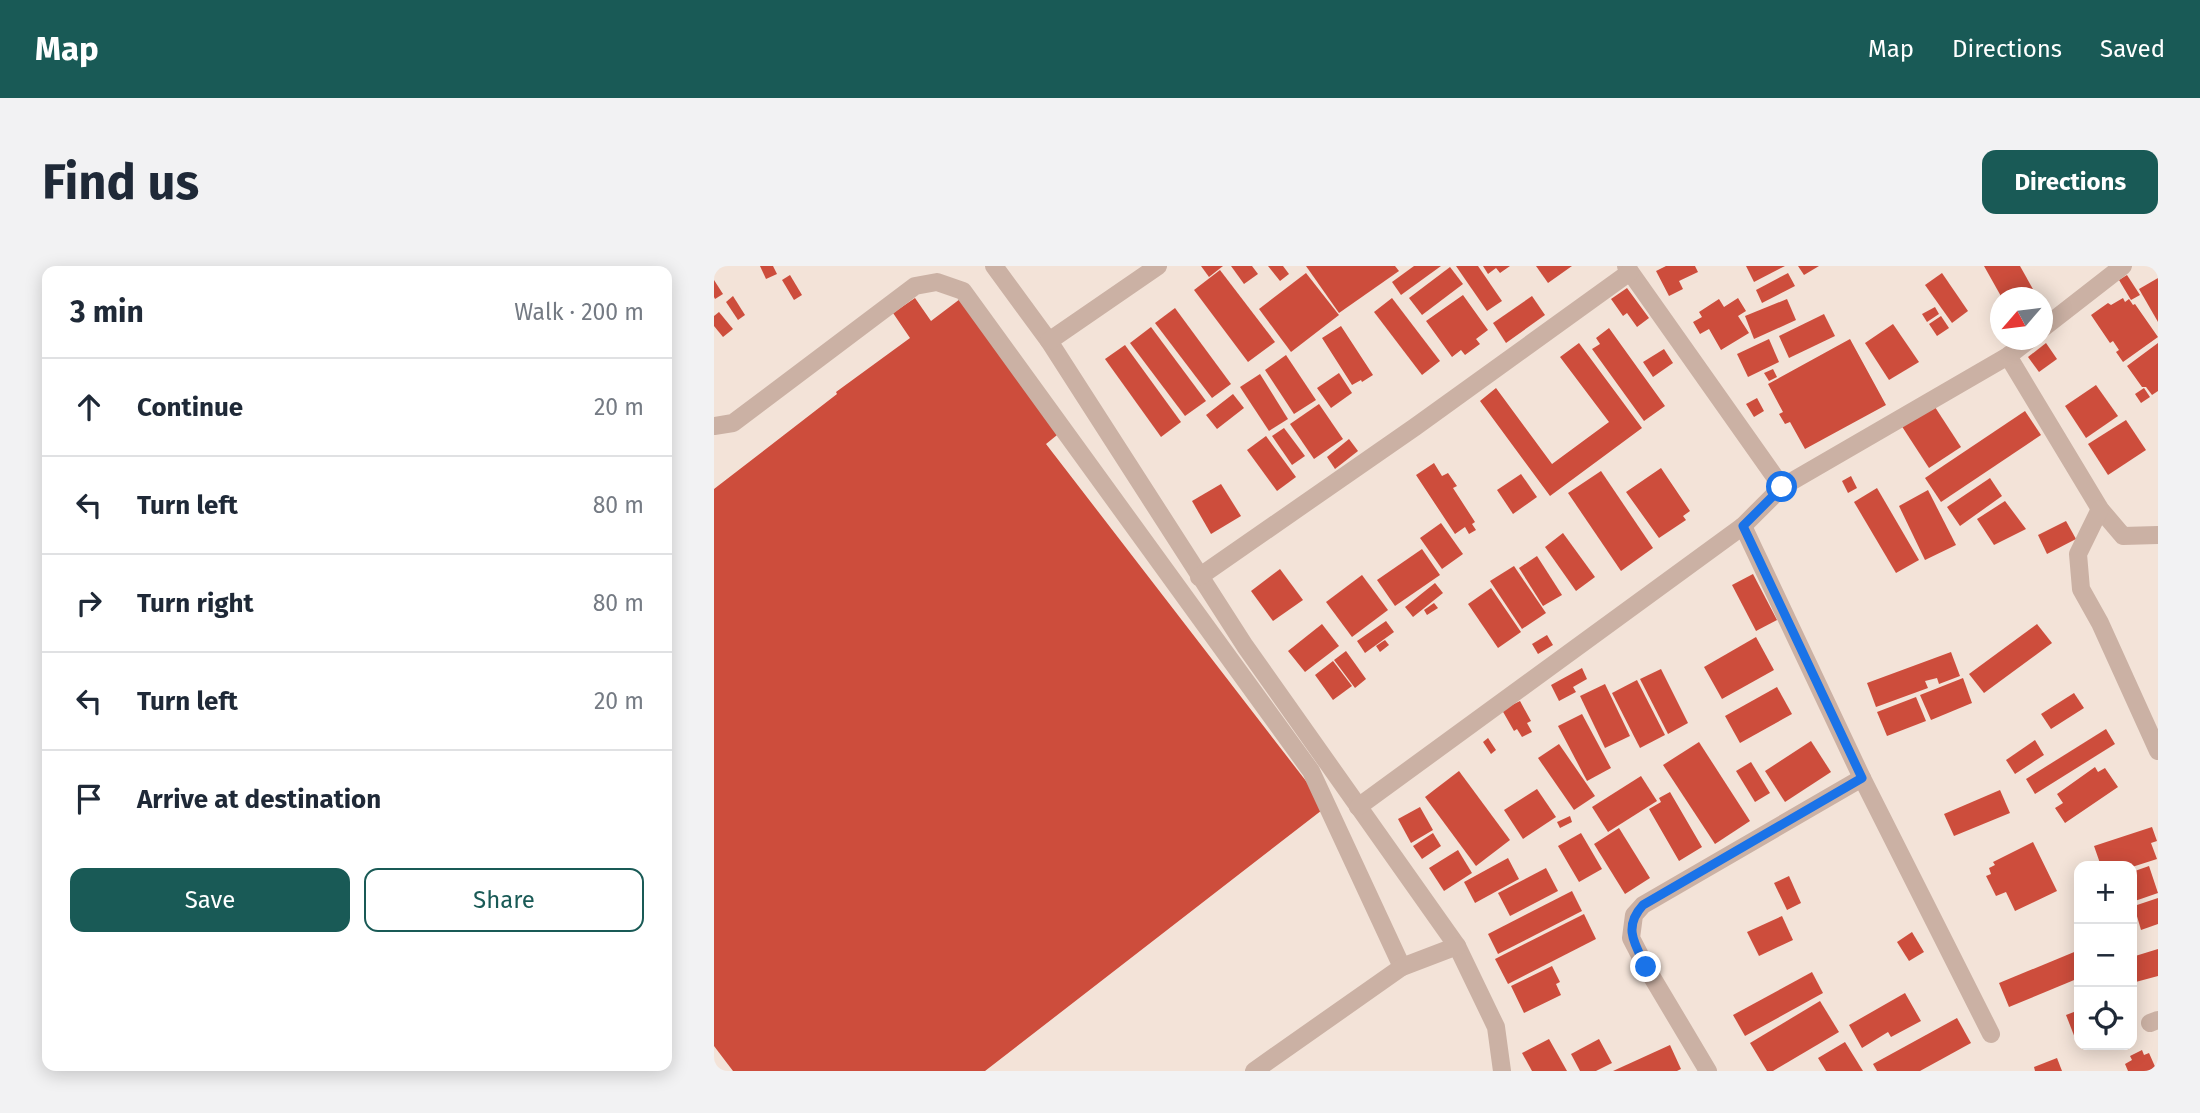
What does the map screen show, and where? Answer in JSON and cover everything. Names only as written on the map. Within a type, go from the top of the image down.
[{"type":"street","points":[[994,266],[1049,341],[1245,646],[1457,946],[1496,1027],[1502,1071]]},
{"type":"street","points":[[1049,341],[1158,266]]},
{"type":"street","points":[[2053,320],[2123,266]]},
{"type":"street","points":[[1199,576],[1415,427],[1628,269],[1782,487]]},
{"type":"street","points":[[714,426],[733,423],[915,286],[937,282],[963,291],[1311,771],[1402,967]]},
{"type":"street","points":[[1358,807],[1743,526],[1782,487],[2016,350]]},
{"type":"street","points":[[2008,356],[2100,509],[2123,536],[2158,535]]},
{"type":"street","points":[[2100,509],[2078,554],[2081,589],[2100,623],[2158,751]]},
{"type":"street","points":[[1743,526],[1862,778],[1991,1034]]},
{"type":"street","points":[[1708,1071],[1631,938],[1634,915],[1643,905],[1862,778]]},
{"type":"street","points":[[1254,1071],[1402,967],[1457,946]]},
{"type":"building","points":[[760,266],[773,266],[777,274],[766,279]]},
{"type":"building","points":[[1201,266],[1223,266],[1209,277]]},
{"type":"building","points":[[1231,266],[1252,266],[1258,274],[1244,284]]},
{"type":"building","points":[[1268,266],[1283,266],[1289,274],[1280,281]]},
{"type":"building","points":[[1306,266],[1395,266],[1399,271],[1339,313]]},
{"type":"building","points":[[1414,266],[1441,266],[1401,295],[1392,282]]},
{"type":"building","points":[[1456,266],[1478,266],[1502,301],[1487,311]]},
{"type":"building","points":[[1483,266],[1510,266],[1500,273],[1496,268],[1488,274]]},
{"type":"building","points":[[1536,266],[1572,266],[1548,283]]},
{"type":"building","points":[[1666,266],[1695,266],[1698,272],[1679,281],[1683,289],[1669,296],[1656,271]]},
{"type":"building","points":[[1746,266],[1785,266],[1754,282]]},
{"type":"building","points":[[1798,266],[1819,266],[1804,275]]},
{"type":"building","points":[[1984,266],[2020,266],[2032,287],[1996,287]]},
{"type":"building","points":[[1450,267],[1463,284],[1422,315],[1409,298]]},
{"type":"building","points":[[1220,270],[1275,342],[1248,362],[1194,290]]},
{"type":"building","points":[[1306,273],[1339,315],[1291,352],[1259,309]]},
{"type":"building","points":[[1788,273],[1795,286],[1762,303],[1756,290]]},
{"type":"building","points":[[1942,273],[1968,311],[1952,323],[1925,285]]},
{"type":"building","points":[[790,275],[802,295],[794,300],[782,280]]},
{"type":"building","points":[[2127,275],[2140,295],[2131,300],[2119,280]]},
{"type":"building","points":[[2158,278],[2158,322],[2139,289]]},
{"type":"building","points":[[714,280],[723,294],[715,299],[714,297]]},
{"type":"building","points":[[1627,288],[1649,318],[1637,327],[1627,313],[1623,316],[1611,299]]},
{"type":"building","points":[[1463,295],[1488,330],[1476,339],[1480,344],[1465,355],[1461,350],[1452,357],[1426,321]]},
{"type":"building","points":[[733,296],[745,315],[738,320],[726,302]]},
{"type":"building","points":[[1532,296],[1545,315],[1506,343],[1493,323]]},
{"type":"building","points":[[915,298],[931,321],[960,299],[1062,431],[1046,444],[1326,807],[985,1071],[733,1071],[714,1046],[714,489],[837,394],[836,392],[910,338],[893,313]]},
{"type":"building","points":[[1392,298],[1440,361],[1422,375],[1374,312]]},
{"type":"building","points":[[1738,298],[1746,311],[1738,316],[1749,333],[1721,350],[1709,329],[1700,334],[1693,322],[1702,317],[1699,312],[1719,299],[1724,307]]},
{"type":"building","points":[[2123,298],[2125,302],[2129,299],[2135,304],[2158,337],[2123,362],[2113,341],[2110,343],[2091,315],[2108,303],[2111,305]]},
{"type":"building","points":[[1787,299],[1796,320],[1754,339],[1745,316]]},
{"type":"building","points":[[1935,307],[1939,314],[1927,322],[1922,314]]},
{"type":"building","points":[[1175,308],[1231,384],[1212,398],[1155,323]]},
{"type":"building","points":[[719,312],[733,329],[723,337],[714,326],[714,316]]},
{"type":"building","points":[[1824,314],[1835,336],[1789,358],[1779,336]]},
{"type":"building","points":[[1941,316],[1949,328],[1937,336],[1929,324]]},
{"type":"building","points":[[1893,324],[1919,362],[1889,380],[1865,343]]},
{"type":"building","points":[[1341,326],[1373,375],[1352,385],[1322,338]]},
{"type":"building","points":[[1151,327],[1206,401],[1185,416],[1130,343]]},
{"type":"building","points":[[1609,328],[1665,406],[1644,421],[1592,349],[1600,344],[1596,338]]},
{"type":"building","points":[[1769,339],[1779,362],[1748,377],[1737,354]]},
{"type":"building","points":[[1850,339],[1886,405],[1805,449],[1790,422],[1785,424],[1779,414],[1783,412],[1768,384]]},
{"type":"building","points":[[1579,343],[1642,428],[1550,496],[1480,401],[1496,388],[1552,464],[1609,422],[1560,357]]},
{"type":"building","points":[[2158,343],[2158,391],[2152,395],[2146,387],[2142,387],[2127,366]]},
{"type":"building","points":[[1125,345],[1181,422],[1161,437],[1105,359]]},
{"type":"building","points":[[1664,349],[1673,363],[1653,377],[1643,362]]},
{"type":"building","points":[[2037,350],[2051,350],[2057,359],[2039,372],[2028,357]]},
{"type":"building","points":[[1286,355],[1316,400],[1294,414],[1265,370]]},
{"type":"building","points":[[1773,369],[1777,377],[1769,381],[1764,373]]},
{"type":"building","points":[[1339,373],[1352,393],[1331,408],[1317,388]]},
{"type":"building","points":[[1260,374],[1288,419],[1269,431],[1240,387]]},
{"type":"building","points":[[2096,385],[2118,416],[2086,438],[2065,406]]},
{"type":"building","points":[[2144,388],[2150,397],[2141,403],[2135,394]]},
{"type":"building","points":[[1233,394],[1244,408],[1217,429],[1206,415]]},
{"type":"building","points":[[1757,398],[1764,411],[1754,417],[1746,404]]},
{"type":"building","points":[[1319,404],[1343,439],[1314,459],[1290,424]]},
{"type":"building","points":[[1933,404],[1961,447],[1929,468],[1901,425]]},
{"type":"building","points":[[2025,411],[2041,435],[1941,502],[1925,478]]},
{"type":"building","points":[[2126,420],[2146,450],[2108,475],[2088,444]]},
{"type":"building","points":[[1284,428],[1305,456],[1292,465],[1272,436]]},
{"type":"building","points":[[1266,436],[1296,477],[1277,491],[1247,450]]},
{"type":"building","points":[[1349,439],[1358,451],[1335,469],[1327,457]]},
{"type":"building","points":[[1434,463],[1442,476],[1448,473],[1457,486],[1453,488],[1475,522],[1472,524],[1476,530],[1469,534],[1465,527],[1455,534],[1416,475]]},
{"type":"building","points":[[1661,468],[1690,511],[1683,516],[1686,520],[1659,538],[1626,492]]},
{"type":"building","points":[[1601,471],[1653,548],[1621,571],[1568,493]]},
{"type":"building","points":[[1521,474],[1537,497],[1513,514],[1497,490]]},
{"type":"building","points":[[1851,476],[1857,488],[1848,493],[1842,481]]},
{"type":"building","points":[[1990,478],[2002,496],[1960,526],[1947,507]]},
{"type":"building","points":[[1221,484],[1241,516],[1211,534],[1192,501]]},
{"type":"building","points":[[1877,488],[1919,560],[1896,573],[1854,502]]},
{"type":"building","points":[[1928,490],[1956,545],[1925,560],[1899,506]]},
{"type":"building","points":[[2005,501],[2026,529],[1994,545],[1977,519]]},
{"type":"building","points":[[2066,521],[2076,539],[2047,554],[2038,535]]},
{"type":"building","points":[[1441,523],[1463,554],[1442,569],[1420,538]]},
{"type":"building","points":[[1563,533],[1595,577],[1576,591],[1545,547]]},
{"type":"building","points":[[1422,549],[1440,575],[1395,606],[1377,580]]},
{"type":"building","points":[[1537,556],[1562,595],[1543,606],[1519,568]]},
{"type":"building","points":[[1514,566],[1546,613],[1522,629],[1490,581]]},
{"type":"building","points":[[1280,569],[1303,600],[1273,621],[1251,591]]},
{"type":"building","points":[[1753,574],[1777,620],[1756,631],[1732,585]]},
{"type":"building","points":[[1362,575],[1388,610],[1352,637],[1326,602]]},
{"type":"building","points":[[1435,583],[1443,593],[1413,617],[1405,607]]},
{"type":"building","points":[[1491,588],[1521,632],[1498,648],[1468,604]]},
{"type":"building","points":[[1434,603],[1438,608],[1427,615],[1424,610]]},
{"type":"building","points":[[1386,621],[1394,632],[1365,653],[1357,641]]},
{"type":"building","points":[[1322,624],[1339,646],[1305,672],[1288,651]]},
{"type":"building","points":[[2037,624],[2052,643],[1984,693],[1969,674]]},
{"type":"building","points":[[1547,635],[1553,645],[1538,654],[1532,644]]},
{"type":"building","points":[[1756,637],[1774,670],[1722,699],[1704,667]]},
{"type":"building","points":[[1385,640],[1389,645],[1380,652],[1376,646]]},
{"type":"building","points":[[1346,651],[1366,679],[1355,688],[1334,660]]},
{"type":"building","points":[[1951,652],[1960,676],[1939,684],[1937,678],[1925,681],[1928,688],[1876,707],[1867,683]]},
{"type":"building","points":[[1333,661],[1352,686],[1333,700],[1315,675]]},
{"type":"building","points":[[1582,668],[1587,679],[1573,687],[1576,692],[1559,701],[1551,685]]},
{"type":"building","points":[[1661,669],[1688,723],[1668,734],[1640,679]]},
{"type":"building","points":[[1963,678],[1972,703],[1931,720],[1920,695]]},
{"type":"building","points":[[1637,680],[1665,735],[1640,748],[1612,693]]},
{"type":"building","points":[[1605,684],[1630,736],[1605,748],[1580,696]]},
{"type":"building","points":[[1777,687],[1792,714],[1740,743],[1725,716]]},
{"type":"building","points":[[2074,693],[2084,708],[2051,729],[2041,714]]},
{"type":"building","points":[[1916,697],[1926,721],[1887,736],[1877,712]]},
{"type":"building","points":[[1520,701],[1531,721],[1527,723],[1532,732],[1522,737],[1517,729],[1514,731],[1502,710]]},
{"type":"building","points":[[1582,714],[1611,768],[1587,781],[1558,726]]},
{"type":"building","points":[[2106,729],[2115,744],[2035,794],[2026,779]]},
{"type":"building","points":[[1488,738],[1496,750],[1491,754],[1483,742]]},
{"type":"building","points":[[2035,740],[2044,755],[2015,774],[2006,760]]},
{"type":"building","points":[[1811,741],[1831,772],[1785,802],[1765,771]]},
{"type":"building","points":[[1699,742],[1750,821],[1715,844],[1663,765]]},
{"type":"building","points":[[1559,744],[1595,796],[1574,810],[1538,758]]},
{"type":"building","points":[[1751,762],[1770,793],[1755,802],[1736,771]]},
{"type":"building","points":[[2095,767],[2098,772],[2105,768],[2118,787],[2065,823],[2055,808],[2063,803],[2057,794]]},
{"type":"building","points":[[1459,771],[1510,840],[1476,866],[1425,797]]},
{"type":"building","points":[[1641,776],[1657,801],[1608,832],[1592,807]]},
{"type":"building","points":[[1537,789],[1556,817],[1523,839],[1504,810]]},
{"type":"building","points":[[2000,790],[2010,813],[1954,836],[1944,814]]},
{"type":"building","points":[[1670,792],[1702,847],[1679,861],[1649,809],[1661,802],[1659,798]]},
{"type":"building","points":[[1420,807],[1433,830],[1411,843],[1398,819]]},
{"type":"building","points":[[1570,816],[1572,822],[1560,828],[1557,822]]},
{"type":"building","points":[[2152,827],[2157,841],[2151,843],[2157,859],[2137,865],[2137,861],[2099,861],[2094,846]]},
{"type":"building","points":[[1619,828],[1650,878],[1625,894],[1594,844]]},
{"type":"building","points":[[1433,833],[1441,846],[1422,859],[1413,846]]},
{"type":"building","points":[[1581,833],[1602,869],[1579,882],[1558,846]]},
{"type":"building","points":[[2033,842],[2057,891],[2015,911],[2006,892],[1996,896],[1986,876],[1991,874],[1989,868],[1995,865],[1993,862]]},
{"type":"building","points":[[1458,850],[1472,873],[1444,891],[1429,868]]},
{"type":"building","points":[[1508,858],[1519,879],[1475,903],[1464,882]]},
{"type":"building","points":[[2149,866],[2158,893],[2137,900],[2137,870]]},
{"type":"building","points":[[1546,868],[1558,891],[1510,916],[1498,893]]},
{"type":"building","points":[[1789,876],[1801,903],[1787,910],[1774,883]]},
{"type":"building","points":[[1572,891],[1582,911],[1498,954],[1488,934]]},
{"type":"building","points":[[2158,898],[2158,924],[2141,930],[2137,905]]},
{"type":"building","points":[[1584,914],[1596,939],[1508,984],[1495,959]]},
{"type":"building","points":[[1782,916],[1793,940],[1759,956],[1747,932]]},
{"type":"building","points":[[1912,932],[1924,952],[1909,961],[1897,942]]},
{"type":"building","points":[[2158,949],[2158,976],[2137,982],[2137,955]]},
{"type":"building","points":[[2074,952],[2074,980],[2009,1007],[1999,983]]},
{"type":"building","points":[[1552,966],[1560,982],[1556,984],[1561,995],[1524,1013],[1511,986]]},
{"type":"building","points":[[1812,972],[1823,993],[1745,1036],[1733,1015]]},
{"type":"building","points":[[1905,993],[1921,1021],[1891,1037],[1888,1032],[1862,1048],[1849,1025]]},
{"type":"building","points":[[1820,1001],[1839,1032],[1773,1071],[1767,1071],[1750,1043]]},
{"type":"building","points":[[2074,1012],[2074,1035],[2066,1015]]},
{"type":"building","points":[[1957,1018],[1971,1043],[1920,1071],[1877,1071],[1873,1064]]},
{"type":"building","points":[[1549,1039],[1567,1071],[1532,1071],[1522,1053]]},
{"type":"building","points":[[1599,1039],[1612,1063],[1596,1071],[1580,1071],[1571,1054]]},
{"type":"building","points":[[1845,1042],[1863,1071],[1826,1071],[1818,1058]]},
{"type":"building","points":[[1670,1045],[1681,1069],[1677,1071],[1613,1071]]},
{"type":"building","points":[[2142,1050],[2144,1055],[2149,1053],[2157,1071],[2128,1071],[2125,1064],[2132,1060],[2130,1056]]},
{"type":"building","points":[[2057,1058],[2062,1071],[2035,1071],[2034,1067]]},
{"type":"route","points":[[1646,967],[1631,938],[1634,915],[1643,905],[1862,778],[1743,526],[1782,487]]}]
